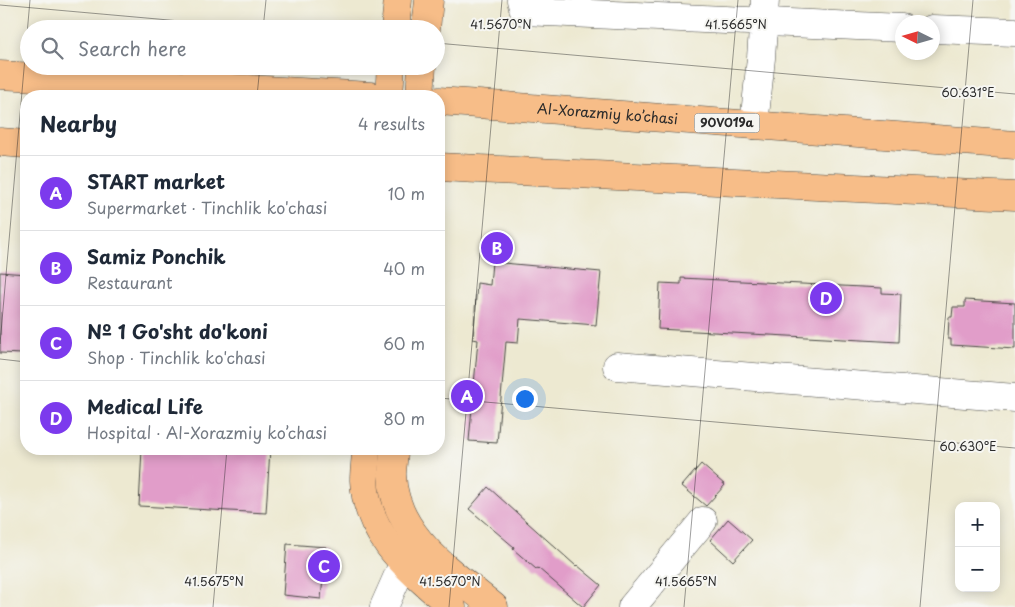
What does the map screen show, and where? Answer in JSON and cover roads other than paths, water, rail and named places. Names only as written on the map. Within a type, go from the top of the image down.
[{"type":"main road","points":[[396,20],[398,0]]},
{"type":"main road","points":[[427,20],[429,0]]},
{"type":"main road","points":[[0,75],[265,90]]},
{"type":"main road","points":[[389,90],[390,75]]},
{"type":"main road","points":[[420,90],[421,75]]},
{"type":"main road","name":"Al-Xorazmiy ko’chasi","points":[[445,101],[1015,145]]},
{"type":"main road","points":[[0,142],[20,144]]},
{"type":"main road","points":[[445,167],[1015,196]]},
{"type":"main road","points":[[366,455],[364,480],[370,513],[379,533],[403,564],[452,607]]},
{"type":"main road","points":[[394,455],[392,476],[397,501],[407,526],[421,544],[494,607]]},
{"type":"street","points":[[522,0],[524,11],[764,11],[895,27]]},
{"type":"street","points":[[754,125],[764,11]]},
{"type":"street","points":[[940,29],[1015,32]]},
{"type":"street","points":[[617,366],[1015,398]]},
{"type":"street","points":[[632,607],[703,522]]},
{"type":"street","points":[[384,607],[403,564],[421,544]]},
{"type":"place","name":"Samiz Ponchik","points":[[497,248]]},
{"type":"place","name":"Medical Life","points":[[826,298]]},
{"type":"place","name":"START market","points":[[467,396]]},
{"type":"place","name":"№ 1 Go'sht do'koni","points":[[324,566]]}]
